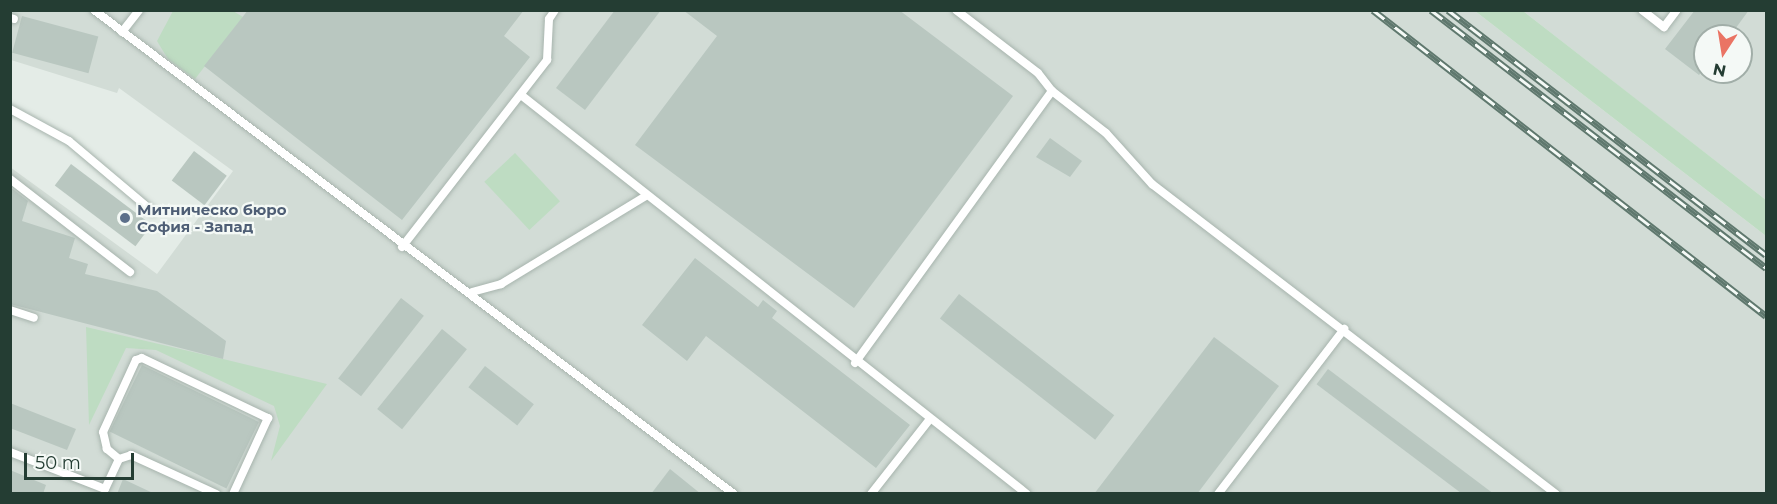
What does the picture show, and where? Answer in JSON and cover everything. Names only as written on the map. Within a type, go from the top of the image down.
[{"type":"lane","points":[[93,10],[448,283],[472,292],[734,494]]},
{"type":"lane","points":[[122,32],[139,10]]},
{"type":"lane","points":[[402,247],[547,60],[549,19],[555,10]]},
{"type":"lane","points":[[956,10],[1038,73],[1052,91],[1106,133],[1152,184],[1344,329],[1556,494]]},
{"type":"lane","points":[[1642,10],[1664,27],[1677,10]]},
{"type":"lane","points":[[855,363],[1052,91]]},
{"type":"lane","points":[[521,95],[855,363],[1028,494]]},
{"type":"lane","points":[[10,109],[69,141],[152,211]]},
{"type":"lane","points":[[10,179],[130,272]]},
{"type":"lane","points":[[472,292],[501,284],[646,196]]},
{"type":"lane","points":[[10,310],[34,318]]},
{"type":"lane","points":[[1218,494],[1344,329]]},
{"type":"lane","points":[[119,459],[107,449],[103,432],[136,360],[142,358],[268,418],[233,494]]},
{"type":"lane","points":[[871,494],[930,419]]},
{"type":"lane","points":[[10,452],[104,491],[119,459],[130,456],[216,494]]},
{"type":"shaded area","points":[[11,11],[1475,11],[1766,236],[1766,493],[11,493],[10,167],[157,274],[233,171],[119,88],[117,93],[11,60]]},
{"type":"shaded area","points":[[1523,11],[1766,11],[1766,200]]},
{"type":"green space","points":[[173,11],[233,11],[243,17],[195,79],[168,59],[157,41]]},
{"type":"green space","points":[[1475,11],[1523,11],[1766,200],[1766,236]]},
{"type":"green space","points":[[515,153],[560,201],[529,230],[484,182]]},
{"type":"green space","points":[[86,327],[327,384],[271,461],[280,426],[274,406],[156,350],[126,348],[89,425]]},
{"type":"building","points":[[248,10],[524,10],[504,36],[530,57],[402,220],[204,66]]},
{"type":"building","points":[[615,10],[661,10],[585,110],[556,88]]},
{"type":"building","points":[[683,10],[899,10],[1013,96],[854,308],[635,145],[717,36]]},
{"type":"building","points":[[1695,10],[1749,10],[1739,24],[1693,24],[1693,70],[1665,49]]},
{"type":"building","points":[[22,16],[98,36],[88,73],[12,53]]},
{"type":"building","points":[[1050,138],[1082,161],[1070,177],[1036,157]]},
{"type":"building","points":[[194,151],[227,176],[204,205],[172,181]]},
{"type":"building","points":[[71,164],[152,225],[135,246],[55,186]]},
{"type":"building","points":[[10,187],[28,201],[22,221],[75,238],[69,258],[88,264],[85,274],[157,291],[226,341],[223,359],[10,304]]},
{"type":"building","points":[[695,258],[758,307],[763,300],[777,311],[772,318],[910,425],[876,468],[706,336],[687,361],[642,325]]},
{"type":"building","points":[[959,294],[1114,415],[1095,440],[940,318]]},
{"type":"building","points":[[401,298],[424,316],[361,396],[338,378]]},
{"type":"building","points":[[442,329],[467,349],[402,429],[377,409]]},
{"type":"building","points":[[1214,337],[1279,386],[1197,494],[1094,494]]},
{"type":"building","points":[[142,365],[259,422],[226,488],[110,432]]},
{"type":"building","points":[[485,366],[534,404],[517,425],[468,387]]},
{"type":"building","points":[[1328,369],[1494,494],[1462,494],[1317,384]]},
{"type":"building","points":[[10,403],[76,429],[67,450],[10,428]]},
{"type":"building","points":[[670,469],[701,494],[651,494]]},
{"type":"building","points":[[10,470],[46,485],[43,494],[10,494]]},
{"type":"building","points":[[123,479],[155,494],[117,494]]},
{"type":"railway","points":[[1373,10],[1766,316]]},
{"type":"railway","points":[[1431,10],[1766,268]]},
{"type":"railway","points":[[1448,10],[1766,255]]},
{"type":"place","name":"Митническо бюро София - Запад","points":[[125,218]]}]
